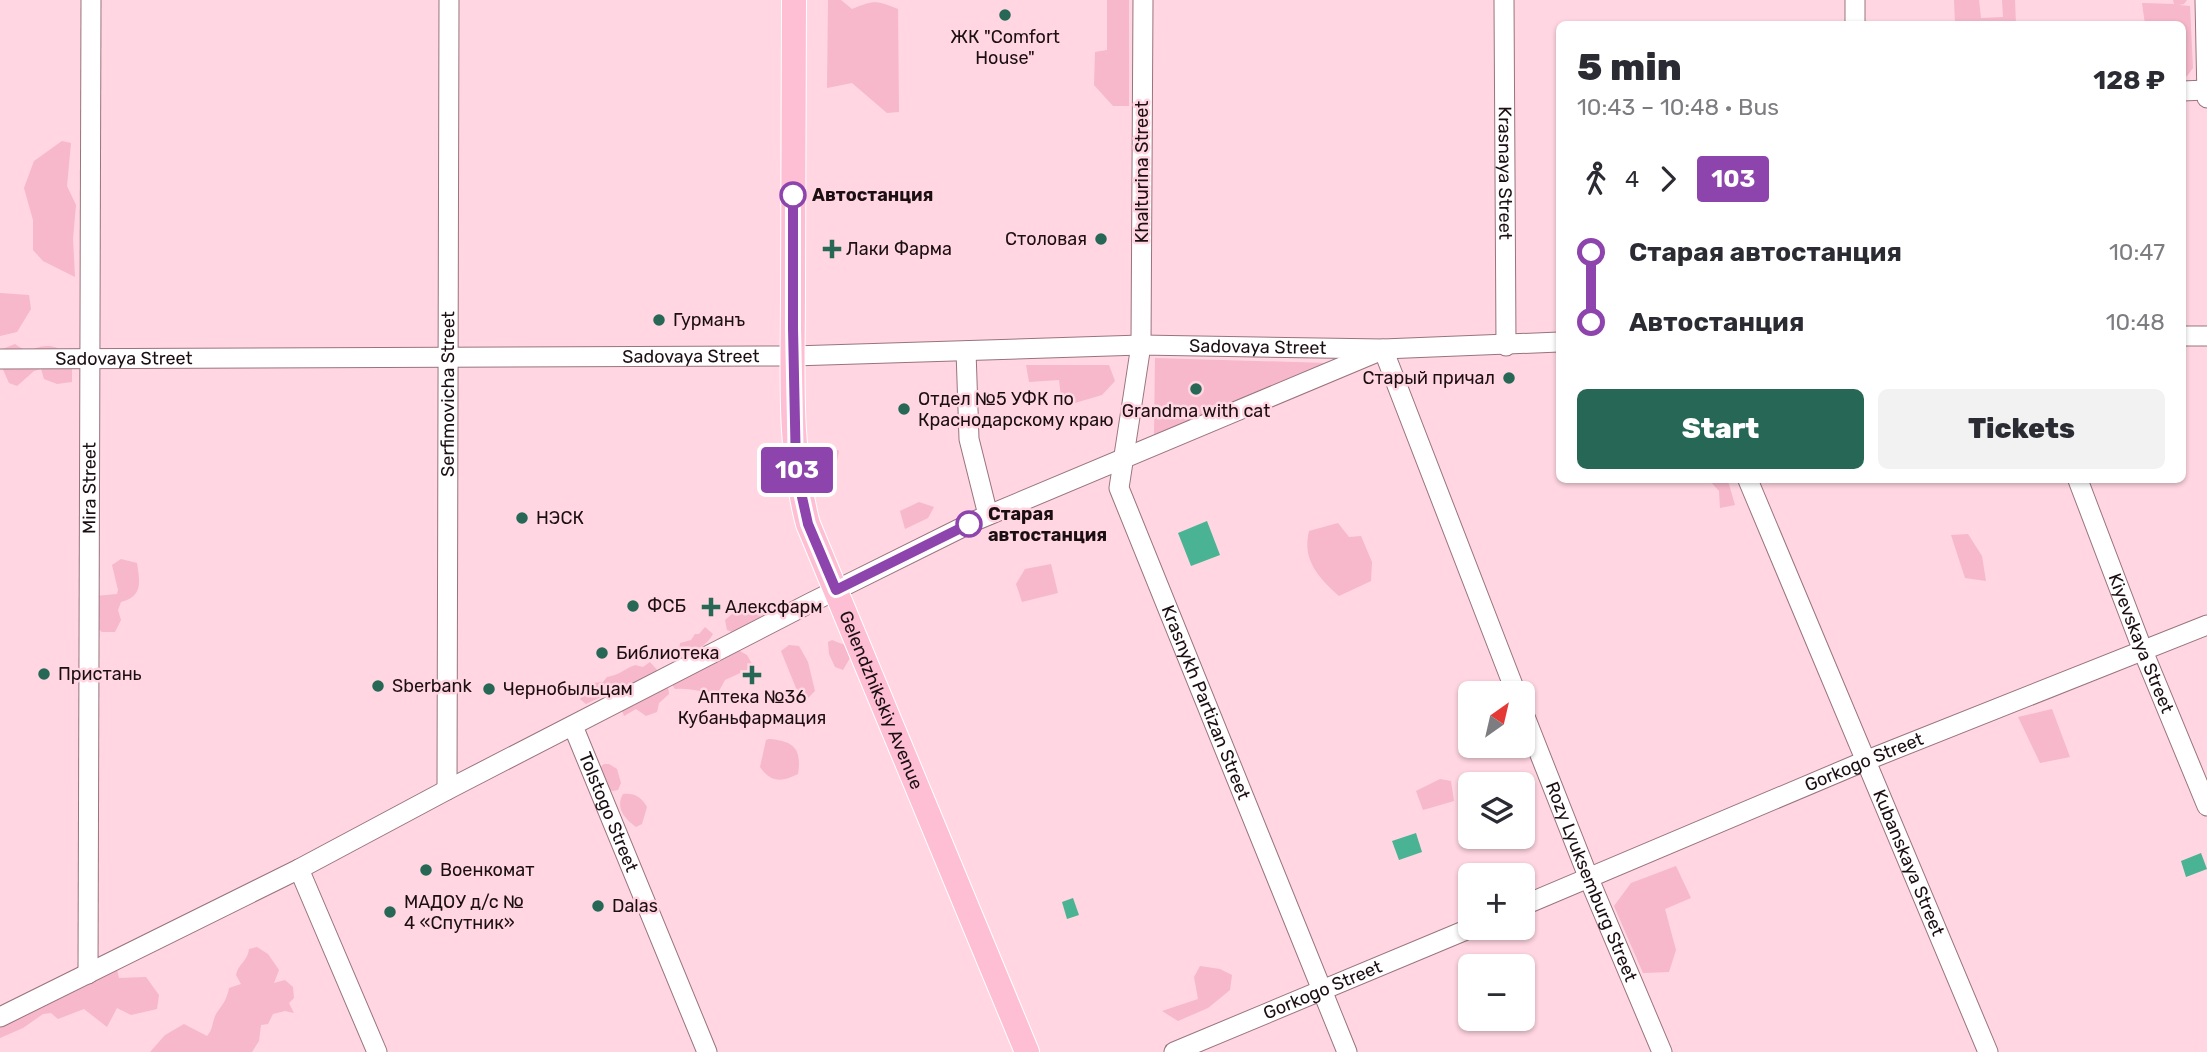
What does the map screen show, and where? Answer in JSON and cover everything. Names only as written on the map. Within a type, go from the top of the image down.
[{"type":"main road","name":"Gelendzhikskiy Avenue","points":[[794,0],[794,434],[801,497],[808,524],[1027,1052]]},
{"type":"street","name":"Mira Street","points":[[88,974],[91,0]]},
{"type":"street","name":"Serfimovicha Street","points":[[447,790],[449,0]]},
{"type":"street","name":"Khalturina Street","points":[[1141,345],[1143,0]]},
{"type":"street","name":"Krasnaya Street","points":[[1504,0],[1506,346]]},
{"type":"street","points":[[1855,21],[1856,0]]},
{"type":"street","points":[[2204,0],[2207,98]]},
{"type":"street","points":[[2186,91],[2207,90]]},
{"type":"street","points":[[2186,336],[2207,336]]},
{"type":"street","name":"Sadovaya Street","points":[[0,359],[793,356],[1141,345],[1383,349],[1556,342]]},
{"type":"street","name":"Krasnykh Partizan Street","points":[[1141,345],[1119,488],[1347,1052]]},
{"type":"street","name":"Sadovaya Street","points":[[0,1017],[303,876],[447,790],[988,515],[1383,349]]},
{"type":"street","points":[[1383,349],[1511,681]]},
{"type":"street","points":[[966,351],[969,439],[988,515]]},
{"type":"street","name":"Kubanskaya Street","points":[[1749,483],[1988,1052]]},
{"type":"street","name":"Kiyevskaya Street","points":[[2079,483],[2207,806]]},
{"type":"street","name":"Gorkogo Street","points":[[1535,901],[1865,761],[2207,625]]},
{"type":"street","name":"Tolstogo Street","points":[[573,726],[707,1052]]},
{"type":"street","name":"Rozy Lyuksemburg Street","points":[[1535,742],[1662,1052]]},
{"type":"street","points":[[303,876],[377,1052]]},
{"type":"street","name":"Gorkogo Street","points":[[1174,1052],[1458,933]]},
{"type":"shaded area","points":[[828,0],[841,0],[852,9],[875,2],[898,9],[899,112],[887,113],[852,83],[827,88]]},
{"type":"shaded area","points":[[1107,0],[1129,0],[1129,106],[1113,106],[1094,85],[1095,52],[1107,50]]},
{"type":"shaded area","points":[[1954,0],[1979,0],[1981,18],[2003,17],[2002,0],[2015,0],[2016,21],[1955,21]]},
{"type":"shaded area","points":[[2173,0],[2187,0],[2179,5],[2190,6],[2193,68],[2186,76],[2186,21],[2145,21],[2142,3],[2174,4]]},
{"type":"shaded area","points":[[62,141],[71,143],[67,186],[76,205],[73,239],[75,277],[43,261],[33,250],[33,220],[24,188],[34,161]]},
{"type":"shaded area","points":[[0,293],[29,295],[31,309],[17,332],[0,336]]},
{"type":"shaded area","points":[[15,344],[29,350],[49,346],[66,352],[72,363],[72,382],[57,384],[44,379],[41,369],[34,371],[17,386],[9,383],[1,365],[0,350]]},
{"type":"shaded area","points":[[1155,358],[1328,363],[1154,436]]},
{"type":"shaded area","points":[[1026,365],[1109,365],[1115,381],[1102,395],[1068,405],[1061,397],[1059,380],[1029,382]]},
{"type":"shaded area","points":[[827,443],[839,451],[834,475],[820,472],[817,446]]},
{"type":"shaded area","points":[[1712,483],[1729,483],[1735,505],[1720,508],[1719,491]]},
{"type":"shaded area","points":[[919,502],[934,507],[928,518],[905,529],[900,511]]},
{"type":"shaded area","points":[[1207,521],[1220,555],[1191,566],[1178,533]]},
{"type":"shaded area","points":[[1338,523],[1349,537],[1361,536],[1372,562],[1371,581],[1339,596],[1318,575],[1310,559],[1307,541],[1309,531]]},
{"type":"shaded area","points":[[1968,534],[1982,556],[1986,581],[1965,578],[1951,535]]},
{"type":"shaded area","points":[[121,559],[137,563],[137,592],[121,602],[118,610],[121,620],[115,632],[102,632],[87,619],[95,596],[117,594],[112,565]]},
{"type":"shaded area","points":[[1051,564],[1058,593],[1022,602],[1016,584],[1025,569]]},
{"type":"shaded area","points":[[762,605],[766,612],[759,618],[732,632],[727,630],[725,620],[739,608],[753,613],[757,606]]},
{"type":"shaded area","points":[[705,627],[713,634],[711,638],[700,648],[683,655],[679,651],[680,643],[691,640]]},
{"type":"shaded area","points":[[832,640],[846,647],[850,658],[843,670],[835,667],[829,654],[828,642]]},
{"type":"shaded area","points":[[789,645],[799,646],[808,662],[815,691],[808,698],[796,688],[781,651]]},
{"type":"shaded area","points":[[738,650],[747,655],[752,664],[751,668],[725,680],[719,691],[675,689],[671,683]]},
{"type":"shaded area","points":[[650,662],[658,671],[655,680],[631,683],[586,704],[580,699],[582,693],[591,688],[592,683],[603,682],[607,677],[635,665],[643,667]]},
{"type":"shaded area","points":[[660,683],[668,687],[669,694],[659,703],[657,712],[646,716],[636,709],[624,716],[621,708]]},
{"type":"shaded area","points":[[2052,709],[2070,757],[2040,763],[2018,717]]},
{"type":"shaded area","points":[[766,740],[790,744],[794,748],[799,758],[798,774],[787,779],[777,779],[764,772],[760,767]]},
{"type":"shaded area","points":[[604,764],[617,769],[621,783],[618,790],[605,789],[598,769]]},
{"type":"shaded area","points":[[1440,779],[1451,781],[1454,801],[1423,810],[1416,791]]},
{"type":"shaded area","points":[[623,794],[637,796],[647,807],[642,824],[636,827],[622,813],[620,804]]},
{"type":"shaded area","points":[[1416,833],[1422,852],[1399,860],[1392,841]]},
{"type":"shaded area","points":[[2201,853],[2207,869],[2186,877],[2181,861]]},
{"type":"shaded area","points":[[1676,866],[1691,898],[1665,909],[1676,950],[1669,972],[1643,973],[1614,906],[1631,883]]},
{"type":"shaded area","points":[[1073,898],[1079,915],[1067,919],[1062,902]]},
{"type":"shaded area","points":[[257,947],[268,954],[279,970],[274,983],[285,980],[293,987],[294,998],[289,1003],[294,1013],[285,1011],[273,1014],[268,1024],[261,1025],[259,1041],[252,1052],[150,1052],[165,1035],[184,1024],[207,1036],[229,988],[241,984],[236,975],[249,949]]},
{"type":"shaded area","points":[[1200,966],[1220,969],[1232,975],[1230,990],[1208,1008],[1178,1021],[1162,1011],[1198,999],[1194,977]]},
{"type":"shaded area","points":[[117,969],[119,978],[146,977],[159,995],[157,1009],[131,1015],[117,1008],[107,1027],[84,1009],[58,1019],[51,1013],[43,1014],[23,1028],[0,1038],[0,1027],[16,1014]]},
{"type":"bus line","name":"103","points":[[793,195],[796,470],[808,524],[836,590],[969,524]]},
{"type":"place","name":"ЖК \"Comfort House\"","points":[[1005,15]]},
{"type":"place","name":"Автостанция","points":[[793,195]]},
{"type":"place","name":"Столовая","points":[[1101,239]]},
{"type":"place","name":"Лаки Фарма","points":[[832,249]]},
{"type":"place","name":"Гурманъ","points":[[659,320]]},
{"type":"place","name":"Старый причал","points":[[1509,378]]},
{"type":"place","name":"Grandma with cat","points":[[1196,389]]},
{"type":"place","name":"Отдел №5 УФК по Краснодарскому краю","points":[[904,409]]},
{"type":"place","name":"НЭСК","points":[[522,518]]},
{"type":"place","name":"Старая автостанция","points":[[969,524]]},
{"type":"place","name":"ФСБ","points":[[633,606]]},
{"type":"place","name":"Алексфарм","points":[[711,607]]},
{"type":"place","name":"Библиотека","points":[[602,653]]},
{"type":"place","name":"Пристань","points":[[44,674]]},
{"type":"place","name":"Аптека №36 Кубаньфармация","points":[[752,675]]},
{"type":"place","name":"Sberbank","points":[[378,686]]},
{"type":"place","name":"Чернобыльцам","points":[[489,689]]},
{"type":"place","name":"Военкомат","points":[[426,870]]},
{"type":"place","name":"Dalas","points":[[598,906]]},
{"type":"place","name":"МАДОУ д/с № 4 «Спутник»","points":[[390,912]]}]
